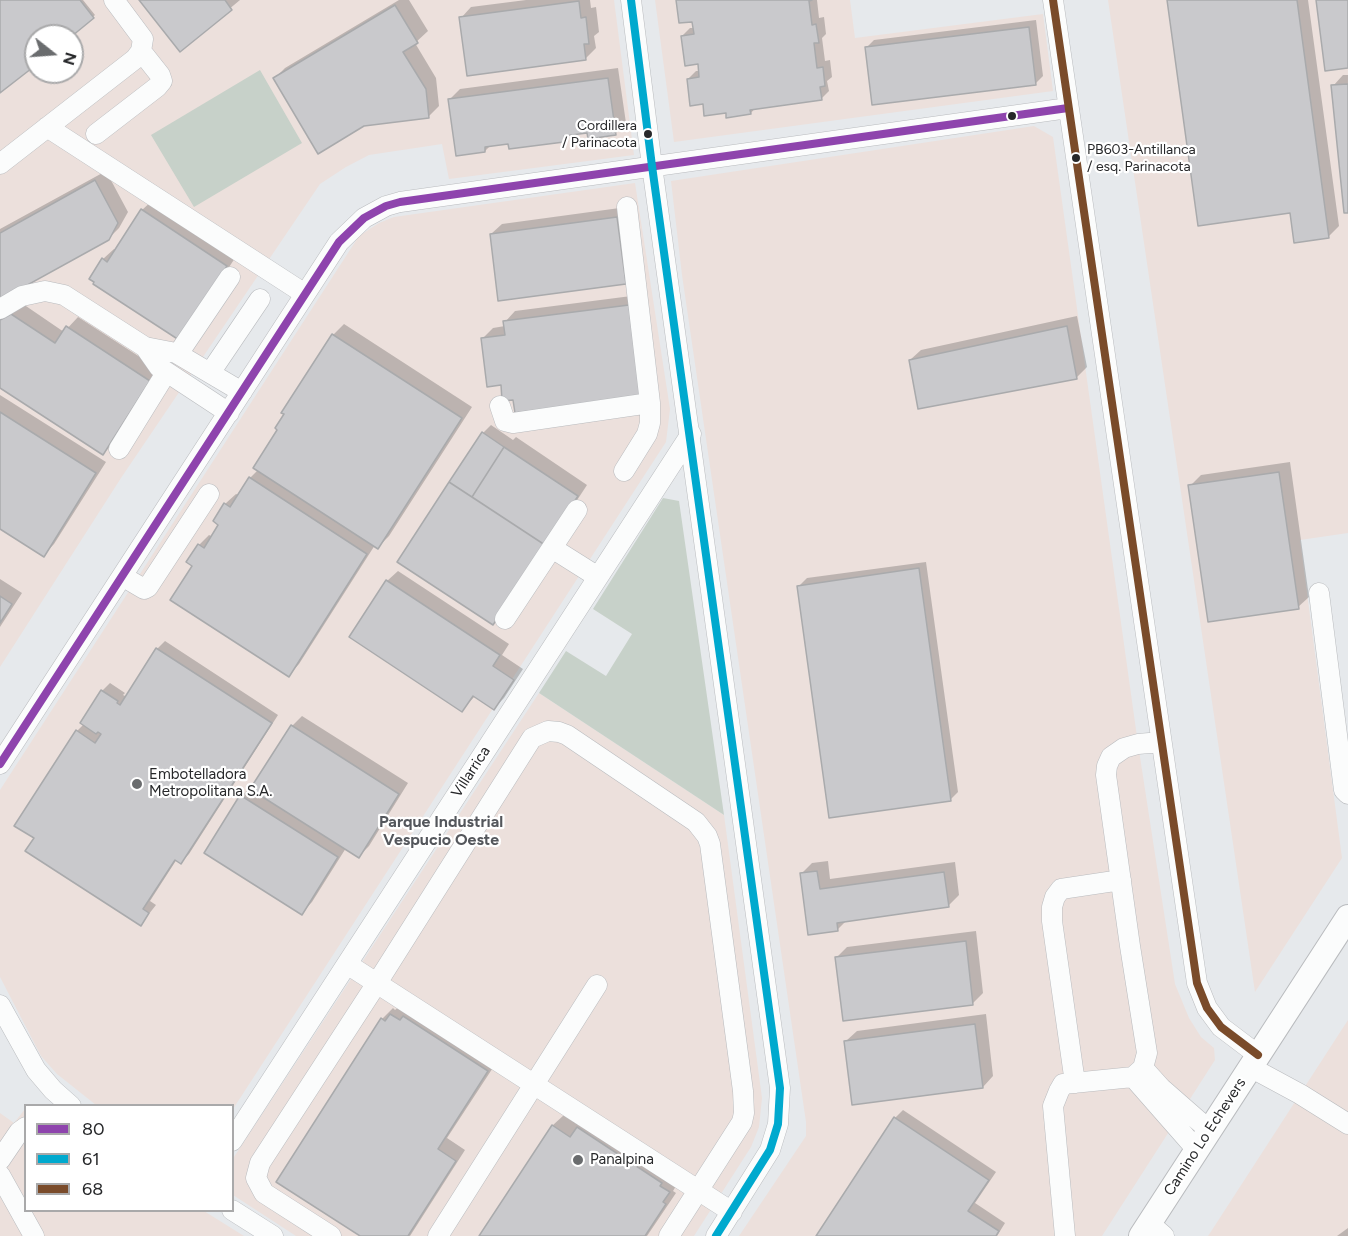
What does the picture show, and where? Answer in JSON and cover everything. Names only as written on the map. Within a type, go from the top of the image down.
[{"type":"main road","name":"Camino Lo Echevers","points":[[1151,1232],[1203,1140],[1348,917]]},
{"type":"street","points":[[0,164],[141,51],[143,39],[114,0]]},
{"type":"street","points":[[631,0],[780,1088],[780,1112],[774,1137],[764,1162],[716,1236]]},
{"type":"street","points":[[1053,0],[1200,995],[1221,1027],[1255,1061],[1348,1125]]},
{"type":"street","points":[[96,134],[162,81],[160,75],[141,51]]},
{"type":"street","points":[[0,764],[305,294],[347,233],[364,218],[386,206],[407,201],[1068,108]]},
{"type":"street","points":[[47,127],[305,294]]},
{"type":"street","points":[[624,471],[647,434],[651,403],[627,207]]},
{"type":"street","points":[[178,354],[230,276]]},
{"type":"street","points":[[0,309],[22,296],[45,291],[64,295],[145,347],[159,367],[229,412]]},
{"type":"street","points":[[638,297],[670,294]]},
{"type":"street","points":[[210,373],[260,299]]},
{"type":"street","points":[[145,347],[170,350],[242,392]]},
{"type":"street","points":[[119,449],[166,372]]},
{"type":"street","points":[[500,406],[505,421],[513,423],[651,403]]},
{"type":"street","name":"Villarrica","points":[[234,1139],[691,434]]},
{"type":"street","points":[[122,576],[144,589],[148,587],[209,494]]},
{"type":"street","points":[[505,620],[577,510]]},
{"type":"street","points":[[552,548],[598,577]]},
{"type":"street","points":[[1319,593],[1344,790],[1348,794]]},
{"type":"street","points":[[331,1236],[264,1193],[256,1178],[260,1163],[532,738],[548,731],[567,735],[696,822],[702,828],[710,844],[745,1103],[742,1122],[669,1236]]},
{"type":"street","points":[[1138,1072],[1147,1053],[1106,775],[1111,757],[1124,748],[1161,742]]},
{"type":"street","points":[[1075,1083],[1052,921],[1054,897],[1061,889],[1121,880]]},
{"type":"street","points":[[347,964],[732,1212]]},
{"type":"street","points":[[438,1236],[597,985]]},
{"type":"street","points":[[0,1005],[36,1070],[63,1103]]},
{"type":"street","points":[[1065,1236],[1053,1106],[1063,1084],[1138,1072],[1161,1088],[1203,1140]]},
{"type":"street","points":[[0,1160],[19,1132],[24,1128]]},
{"type":"street","points":[[0,1175],[34,1236]]},
{"type":"street","points":[[234,1211],[273,1236]]},
{"type":"shaded area","points":[[0,0],[614,0],[634,155],[449,179],[442,144],[369,155],[346,167],[320,184],[121,478],[0,667]]},
{"type":"shaded area","points":[[655,0],[850,0],[855,38],[1043,14],[1053,91],[674,142]]},
{"type":"shaded area","points":[[1108,0],[1348,0],[1348,533],[1300,540],[1342,858],[1255,992]]},
{"type":"shaded area","points":[[260,70],[302,143],[194,207],[151,135]]},
{"type":"shaded area","points":[[1034,126],[1053,137],[1138,744],[1175,984],[1189,1018],[1201,1037],[1214,1048],[1215,1060],[1102,1236],[739,1236],[806,1136],[806,1122],[682,275],[671,181]]},
{"type":"shaded area","points":[[635,183],[670,409],[666,442],[234,1107],[234,1104],[95,1104],[57,1074],[41,1056],[0,977],[0,790],[359,236],[379,223],[394,217]]},
{"type":"shaded area","points":[[663,498],[679,501],[724,815],[539,693],[566,651],[606,676],[632,634],[593,609]]},
{"type":"shaded area","points":[[539,693],[724,815],[762,1098],[759,1127],[751,1147],[694,1236],[296,1236],[234,1196],[234,1157]]},
{"type":"shaded area","points":[[1348,1020],[1348,1236],[1208,1236],[1212,1230]]},
{"type":"shaded area","points":[[24,1110],[24,1212],[206,1212],[244,1236],[0,1236],[0,1113],[14,1123]]},
{"type":"building","points":[[0,0],[80,0],[94,18],[84,26],[84,24],[24,24],[24,74],[0,93]]},
{"type":"building","points":[[139,0],[225,0],[232,10],[180,52]]},
{"type":"building","points":[[676,0],[812,0],[809,1],[812,25],[816,24],[819,43],[814,43],[817,68],[823,67],[825,86],[820,87],[822,100],[750,110],[751,114],[726,118],[726,113],[704,116],[703,104],[690,106],[687,79],[699,77],[698,64],[685,66],[681,36],[694,34],[692,22],[679,23]]},
{"type":"building","points":[[1167,0],[1297,0],[1329,238],[1294,243],[1290,213],[1198,226]]},
{"type":"building","points":[[1316,0],[1348,0],[1348,68],[1325,71]]},
{"type":"building","points":[[579,1],[581,18],[586,17],[589,44],[584,44],[586,60],[467,76],[459,17]]},
{"type":"building","points":[[395,5],[418,43],[403,52],[426,89],[429,118],[364,126],[318,154],[273,78]]},
{"type":"building","points":[[1029,27],[1036,85],[872,105],[865,47]]},
{"type":"building","points":[[608,78],[616,135],[588,139],[587,133],[564,136],[564,142],[509,149],[508,144],[485,147],[485,152],[456,156],[448,99]]},
{"type":"building","points":[[1348,84],[1348,213],[1344,213],[1331,85]]},
{"type":"building","points":[[95,180],[118,223],[109,240],[0,300],[0,233]]},
{"type":"building","points":[[141,209],[227,266],[179,340],[93,284],[94,282],[89,279],[102,258],[107,262]]},
{"type":"building","points":[[617,217],[626,284],[498,301],[490,234]]},
{"type":"building","points":[[629,305],[640,396],[515,413],[513,400],[502,401],[501,385],[487,387],[481,338],[505,335],[503,321]]},
{"type":"building","points":[[11,314],[55,343],[66,326],[150,381],[103,455],[0,388],[0,320]]},
{"type":"building","points":[[1067,326],[1077,379],[918,409],[909,360]]},
{"type":"building","points":[[332,334],[462,418],[378,549],[253,468],[277,430],[275,428],[284,414],[281,413]]},
{"type":"building","points":[[0,412],[96,473],[44,557],[0,529]]},
{"type":"building","points":[[482,432],[504,447],[472,497],[449,482]]},
{"type":"building","points":[[504,447],[578,496],[545,545],[472,497]]},
{"type":"building","points":[[1279,472],[1299,609],[1208,622],[1188,485]]},
{"type":"building","points":[[249,477],[367,554],[289,677],[170,600],[192,566],[186,562],[198,544],[204,548],[218,525],[213,521],[224,503],[230,507]]},
{"type":"building","points":[[449,482],[545,545],[493,625],[397,562]]},
{"type":"building","points":[[919,568],[951,801],[829,818],[797,586]]},
{"type":"building","points":[[386,580],[500,655],[493,666],[514,680],[494,710],[473,696],[462,712],[349,637]]},
{"type":"building","points":[[0,596],[12,604],[0,623]]},
{"type":"building","name":"Embotelladora Metropolitana S.A.","points":[[156,648],[272,723],[181,864],[175,860],[143,909],[149,913],[141,926],[25,851],[34,838],[14,826],[76,730],[95,743],[101,734],[98,732],[96,734],[80,723],[101,690],[118,701],[120,705]]},
{"type":"building","points":[[291,725],[399,794],[359,858],[250,789]]},
{"type":"building","points":[[240,795],[338,857],[302,915],[204,853]]},
{"type":"building","points":[[817,871],[820,889],[944,872],[949,907],[837,923],[838,931],[808,935],[800,873]]},
{"type":"building","points":[[966,941],[973,1005],[843,1021],[835,957]]},
{"type":"building","points":[[390,1014],[400,1020],[403,1016],[488,1071],[438,1149],[456,1161],[408,1236],[360,1236],[276,1182],[381,1018],[385,1021]]},
{"type":"building","points":[[975,1024],[983,1088],[852,1105],[844,1041]]},
{"type":"building","points":[[894,1117],[989,1180],[968,1211],[999,1231],[996,1236],[816,1236]]},
{"type":"building","name":"Panalpina","points":[[552,1125],[570,1137],[577,1127],[662,1183],[660,1186],[670,1192],[663,1202],[666,1204],[645,1236],[479,1236]]},
{"type":"transit line","name":"61","points":[[631,0],[780,1088],[778,1124],[770,1150],[716,1236]]},
{"type":"transit line","name":"68","points":[[1053,0],[1197,983],[1207,1008],[1221,1027],[1258,1055]]},
{"type":"transit line","name":"80","points":[[0,764],[339,242],[364,218],[386,206],[400,202],[1068,108]]},
{"type":"place","name":"Cordillera / Parinacota","points":[[648,134]]},
{"type":"place","name":"PB603-Antillanca / esq. Parinacota","points":[[1076,158]]},
{"type":"place","name":"Embotelladora Metropolitana S.A.","points":[[137,784]]},
{"type":"place","name":"Panalpina","points":[[578,1160]]},
{"type":"district","name":"Parque Industrial Vespucio Oeste","points":[[441,831]]}]
